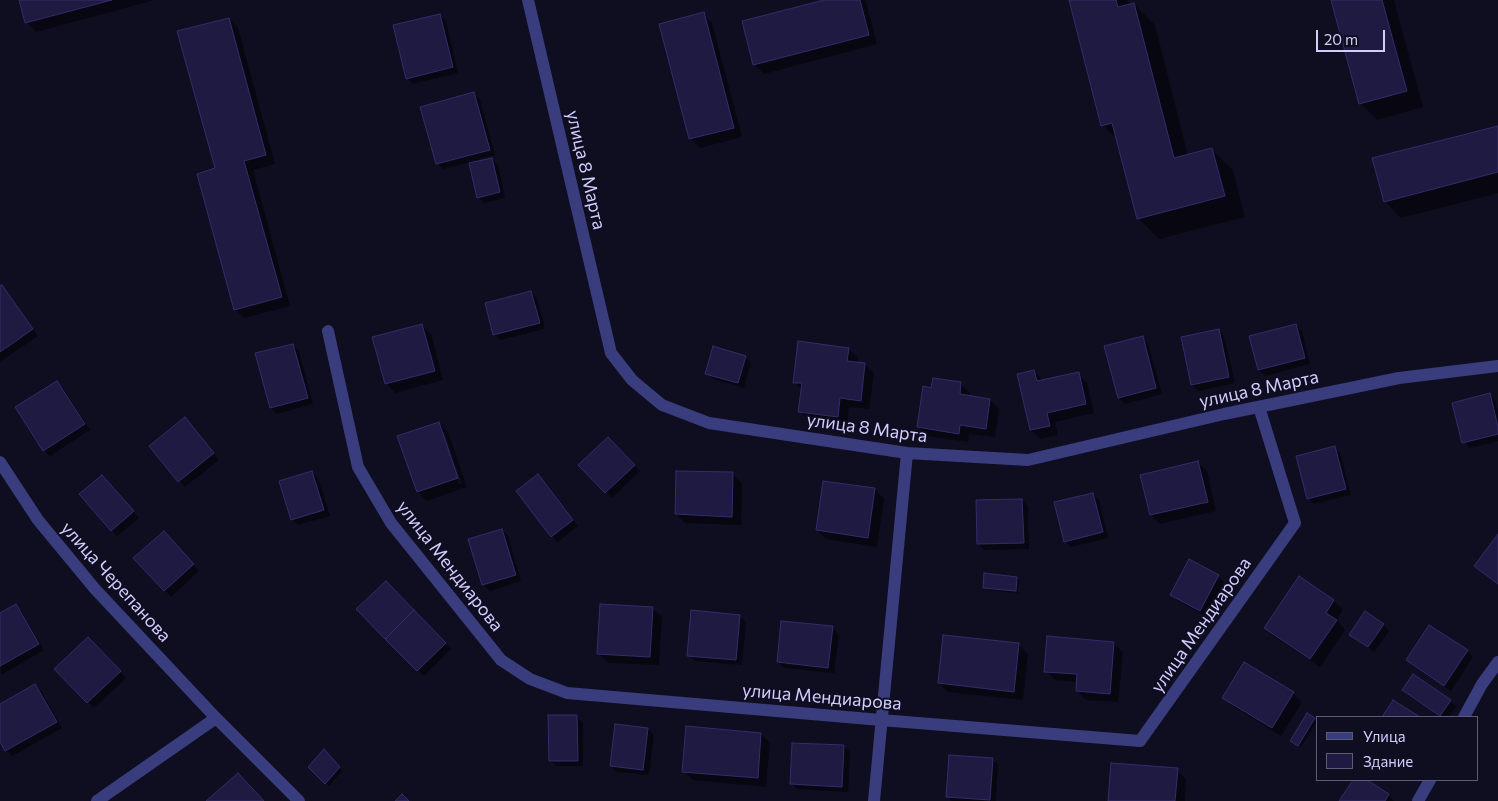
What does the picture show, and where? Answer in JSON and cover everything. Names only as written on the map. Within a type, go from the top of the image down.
[{"type":"street","name":"улица 8 Марта","points":[[528,0],[611,353],[632,380],[662,405],[709,423],[907,453],[1028,460],[1259,407],[1399,378],[1498,366]]},
{"type":"street","name":"улица Мендиарова","points":[[328,331],[358,466],[391,523],[501,660],[530,679],[567,693],[881,720],[1140,741],[1295,523],[1259,407]]},
{"type":"street","points":[[874,801],[907,453]]},
{"type":"street","name":"улица Черепанова","points":[[0,462],[38,520],[95,589],[216,718],[299,801]]},
{"type":"street","points":[[1465,716],[1482,684],[1498,662]]},
{"type":"street","points":[[97,801],[216,718]]},
{"type":"street","points":[[1418,801],[1429,781]]},
{"type":"building","points":[[19,0],[112,0],[25,23]]},
{"type":"building","points":[[824,0],[860,0],[869,35],[753,65],[742,21]]},
{"type":"building","points":[[1069,0],[1116,0],[1118,7],[1134,3],[1174,158],[1212,148],[1225,196],[1137,219],[1112,123],[1101,126]]},
{"type":"building","points":[[1331,0],[1382,0],[1407,91],[1359,104]]},
{"type":"building","points":[[704,12],[734,128],[689,139],[659,24]]},
{"type":"building","points":[[440,14],[453,67],[406,79],[393,25]]},
{"type":"building","points":[[229,18],[266,155],[244,161],[282,297],[234,310],[197,174],[215,168],[177,31]]},
{"type":"building","points":[[474,92],[490,150],[436,164],[420,107]]},
{"type":"building","points":[[1498,126],[1498,172],[1384,202],[1372,158]]},
{"type":"building","points":[[492,158],[500,192],[477,198],[469,163]]},
{"type":"building","points":[[2,285],[33,329],[0,352],[0,286]]},
{"type":"building","points":[[531,291],[540,323],[493,335],[485,303]]},
{"type":"building","points":[[422,324],[435,371],[385,384],[372,337]]},
{"type":"building","points":[[1296,324],[1305,358],[1258,370],[1249,336]]},
{"type":"building","points":[[1219,329],[1229,377],[1191,385],[1181,337]]},
{"type":"building","points":[[1143,336],[1156,388],[1118,398],[1104,346]]},
{"type":"building","points":[[798,341],[849,348],[847,361],[865,363],[861,401],[840,398],[838,417],[798,412],[802,383],[793,383]]},
{"type":"building","points":[[293,344],[308,398],[270,408],[255,353]]},
{"type":"building","points":[[713,346],[746,356],[738,383],[705,374]]},
{"type":"building","points":[[1034,370],[1037,381],[1079,372],[1086,404],[1047,413],[1050,426],[1030,430],[1017,374]]},
{"type":"building","points":[[933,378],[961,382],[960,394],[990,399],[986,429],[960,425],[959,434],[917,427],[923,386],[931,388]]},
{"type":"building","points":[[57,381],[85,424],[43,451],[15,407]]},
{"type":"building","points":[[1490,393],[1498,434],[1462,443],[1452,403]]},
{"type":"building","points":[[185,417],[214,453],[178,482],[149,446]]},
{"type":"building","points":[[439,422],[458,478],[417,492],[397,436]]},
{"type":"building","points":[[608,437],[635,465],[605,493],[578,465]]},
{"type":"building","points":[[1335,446],[1346,489],[1307,499],[1296,456]]},
{"type":"building","points":[[1198,461],[1208,502],[1150,515],[1140,475]]},
{"type":"building","points":[[312,471],[324,510],[291,520],[279,481]]},
{"type":"building","points":[[676,471],[733,472],[732,517],[675,514]]},
{"type":"building","points":[[538,474],[573,520],[551,537],[516,491]]},
{"type":"building","points":[[102,475],[134,511],[111,531],[79,494]]},
{"type":"building","points":[[823,481],[875,488],[868,538],[816,530]]},
{"type":"building","points":[[1093,493],[1103,532],[1064,542],[1054,502]]},
{"type":"building","points":[[1022,499],[1024,543],[977,544],[976,500]]},
{"type":"building","points":[[502,529],[516,575],[482,585],[468,539]]},
{"type":"building","points":[[164,531],[194,564],[164,591],[133,558]]},
{"type":"building","points":[[1498,534],[1498,584],[1474,566]]},
{"type":"building","points":[[1189,559],[1219,575],[1200,611],[1170,595]]},
{"type":"building","points":[[984,573],[1017,577],[1016,591],[983,588]]},
{"type":"building","points":[[1299,576],[1334,600],[1326,613],[1337,620],[1310,659],[1264,628]]},
{"type":"building","points":[[386,581],[414,610],[385,639],[356,609]]},
{"type":"building","points":[[16,604],[39,644],[0,666],[0,613]]},
{"type":"building","points":[[600,604],[653,607],[650,657],[597,654]]},
{"type":"building","points":[[414,610],[446,643],[417,671],[385,639]]},
{"type":"building","points":[[691,610],[740,615],[736,660],[687,656]]},
{"type":"building","points":[[1365,611],[1384,624],[1368,647],[1349,635]]},
{"type":"building","points":[[781,621],[833,626],[828,668],[777,662]]},
{"type":"building","points":[[1429,625],[1468,650],[1444,686],[1406,660]]},
{"type":"building","points":[[943,635],[1019,643],[1014,692],[938,683]]},
{"type":"building","points":[[1047,636],[1114,642],[1110,694],[1076,691],[1077,674],[1044,672]]},
{"type":"building","points":[[88,637],[121,671],[87,703],[54,669]]},
{"type":"building","points":[[1244,662],[1294,692],[1272,728],[1222,698]]},
{"type":"building","points":[[1413,674],[1451,700],[1440,716],[1402,690]]},
{"type":"building","points":[[35,684],[57,722],[5,751],[0,742],[0,704]]},
{"type":"building","points":[[1393,700],[1418,716],[1383,716]]},
{"type":"building","points":[[1307,713],[1315,718],[1298,746],[1290,741]]},
{"type":"building","points":[[548,715],[577,715],[578,761],[549,761]]},
{"type":"building","points":[[615,724],[648,728],[643,770],[610,766]]},
{"type":"building","points":[[686,726],[761,733],[758,778],[682,772]]},
{"type":"building","points":[[792,743],[844,745],[842,787],[790,784]]},
{"type":"building","points":[[324,749],[340,767],[325,784],[308,767]]},
{"type":"building","points":[[949,755],[993,758],[990,800],[946,797]]},
{"type":"building","points":[[1111,763],[1178,768],[1175,801],[1108,801]]},
{"type":"building","points":[[238,773],[264,801],[206,801]]},
{"type":"building","points":[[1352,781],[1369,781],[1389,794],[1385,801],[1339,801]]},
{"type":"building","points":[[402,794],[409,801],[395,801]]}]
